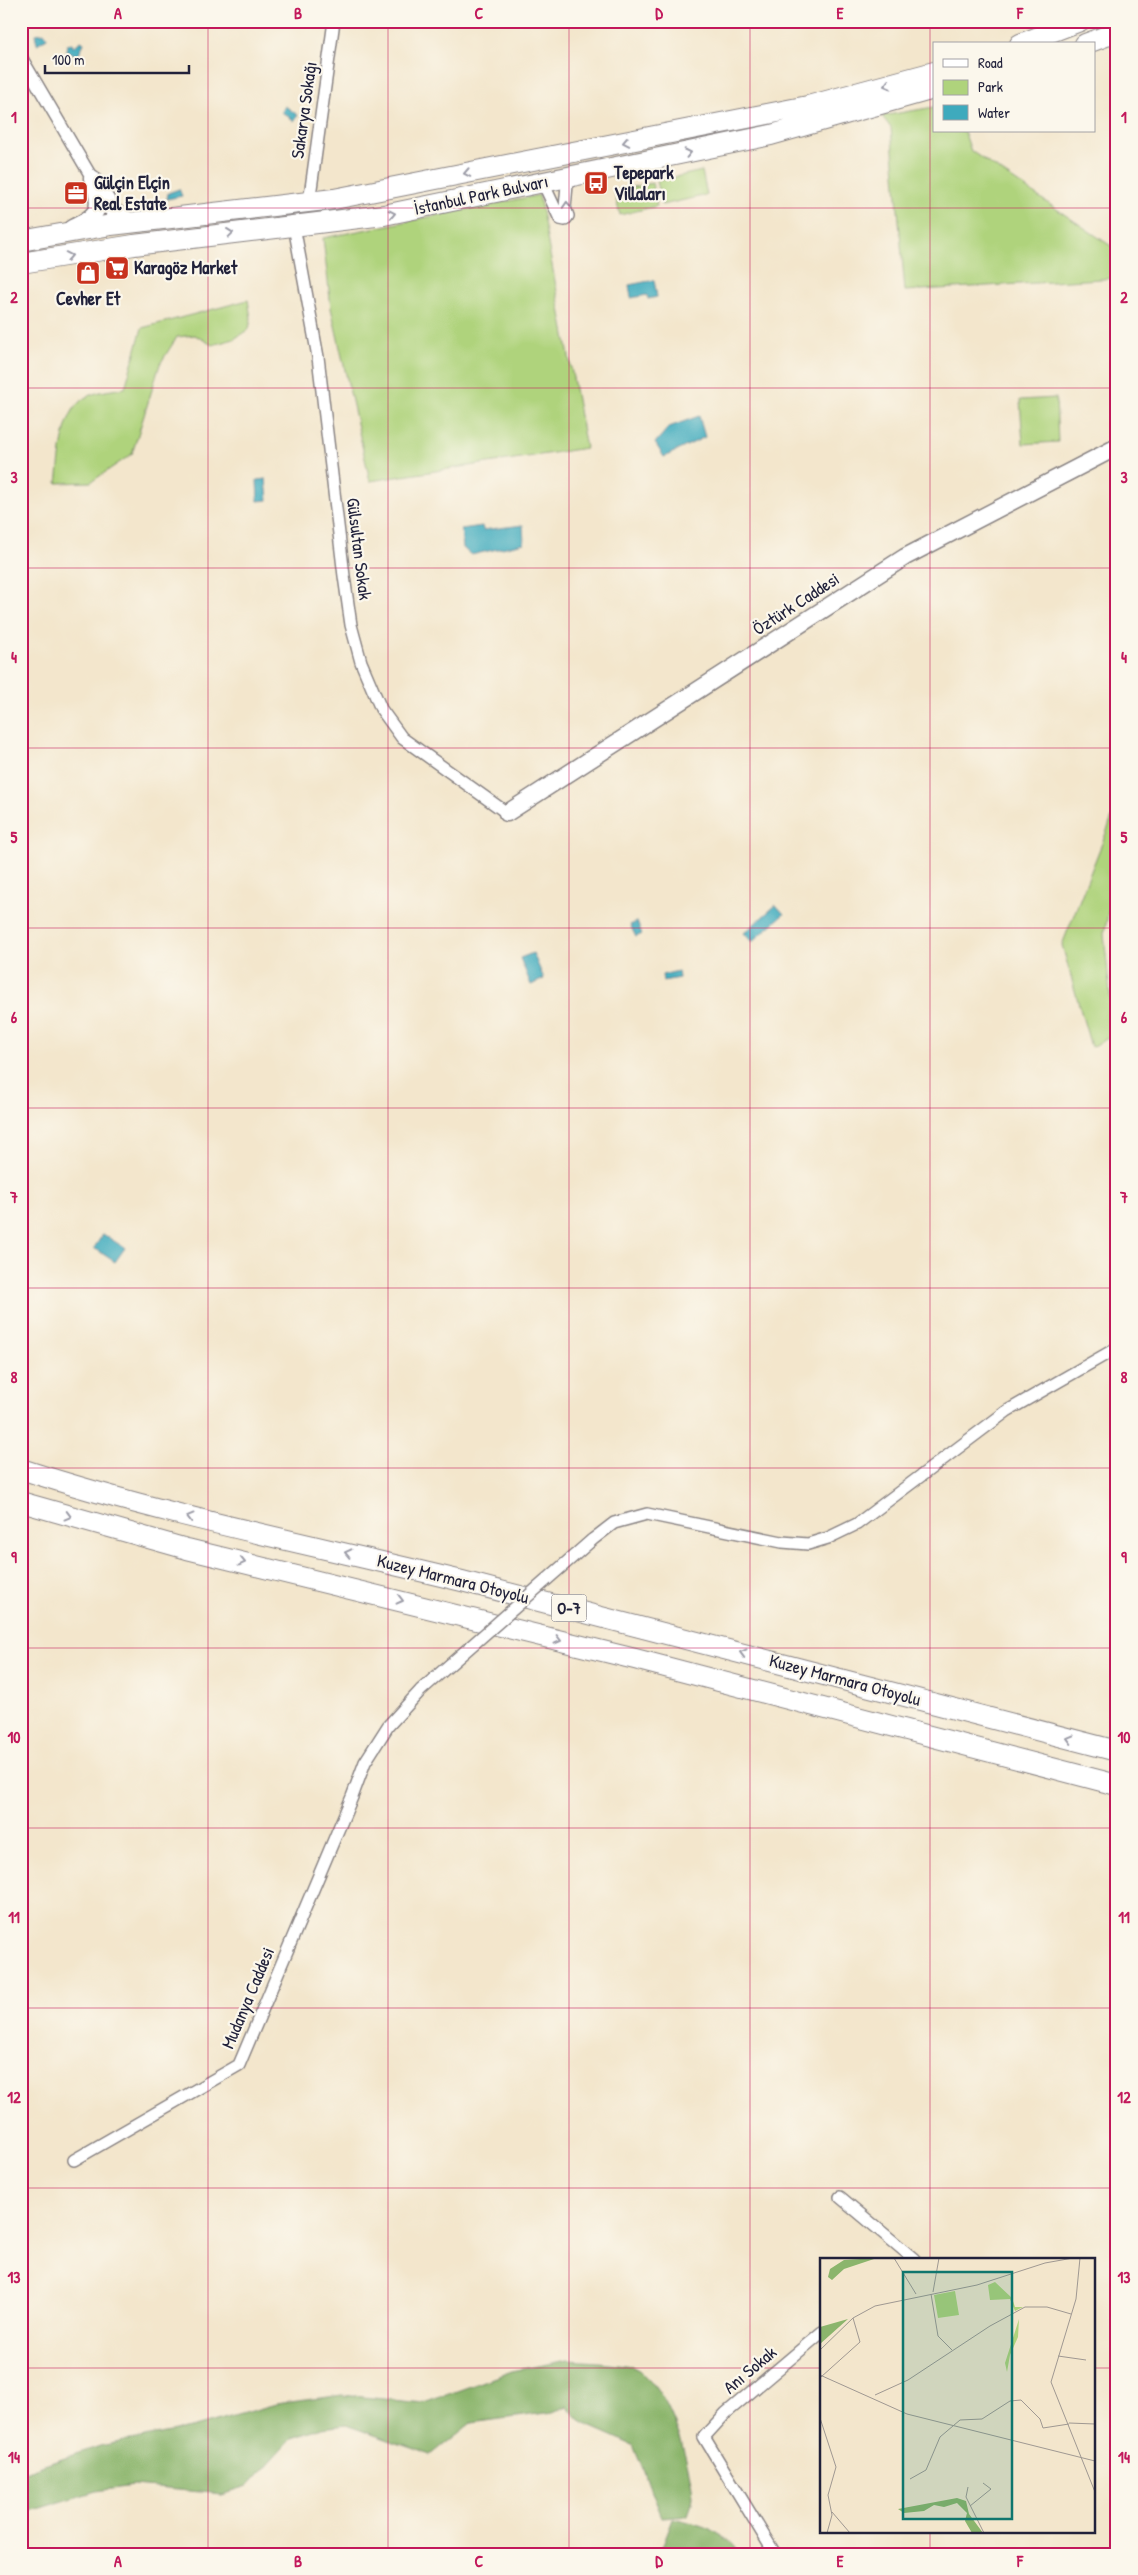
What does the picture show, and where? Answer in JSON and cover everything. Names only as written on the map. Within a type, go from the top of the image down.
[{"type":"highway","points":[[1025,42],[1080,21]]},
{"type":"highway","points":[[1090,42],[1117,32]]},
{"type":"highway","name":"İstanbul Park Bulvarı","points":[[21,241],[113,222],[133,223],[308,203],[808,106],[933,72]]},
{"type":"highway","name":"İstanbul Park Bulvarı","points":[[21,263],[102,249],[384,215],[771,135],[933,89]]},
{"type":"highway","name":"Kuzey Marmara Otoyolu","points":[[21,1469],[194,1519],[348,1553],[638,1626],[1117,1751]]},
{"type":"highway","name":"Kuzey Marmara Otoyolu","points":[[21,1502],[187,1549],[635,1659],[1117,1785]]},
{"type":"street","name":"Sakarya Sokağı","points":[[308,203],[334,21]]},
{"type":"street","points":[[21,57],[92,178],[120,237],[134,245]]},
{"type":"street","points":[[535,184],[546,189],[560,219],[565,220],[568,216],[565,208],[567,184],[577,175]]},
{"type":"street","points":[[60,233],[91,219],[98,207],[97,193],[92,178]]},
{"type":"street","points":[[98,207],[113,222],[112,234],[102,249]]},
{"type":"street","name":"Gülsultan Sokak","points":[[294,226],[318,357],[346,586],[352,625],[361,662],[381,710],[402,738],[506,813]]},
{"type":"street","name":"Öztürk Caddesi","points":[[506,813],[904,557],[1117,447]]},
{"type":"street","name":"Mudanya Caddesi","points":[[74,2160],[239,2065],[352,1797],[364,1762],[388,1726],[421,1690],[592,1540],[614,1523],[647,1514],[782,1542],[808,1544],[828,1538],[857,1524],[1007,1411],[1117,1348]]},
{"type":"street","points":[[840,2197],[913,2258]]},
{"type":"street","name":"Anı Sokak","points":[[775,2554],[704,2438],[726,2413],[820,2334]]},
{"type":"green space","points":[[933,107],[933,132],[964,132],[971,151],[1117,250],[1117,278],[905,291],[891,128],[882,116]]},
{"type":"green space","points":[[702,171],[707,195],[662,205],[657,181]]},
{"type":"green space","points":[[652,183],[657,206],[620,215],[614,191]]},
{"type":"green space","points":[[539,195],[586,448],[370,481],[331,308],[323,238]]},
{"type":"green space","points":[[248,300],[251,318],[249,329],[234,339],[212,345],[195,335],[177,337],[160,364],[132,454],[91,482],[57,483],[64,433],[73,410],[80,401],[90,395],[125,388],[142,328]]},
{"type":"green space","points":[[1056,398],[1058,442],[1023,444],[1020,400]]},
{"type":"green space","points":[[1117,805],[1117,869],[1104,934],[1114,1035],[1091,1047],[1062,945]]},
{"type":"green space","points":[[568,2360],[612,2363],[633,2367],[646,2375],[657,2389],[667,2405],[675,2424],[687,2463],[693,2496],[688,2515],[662,2517],[633,2445],[583,2423],[567,2406],[553,2412],[471,2423],[431,2455],[346,2425],[322,2428],[292,2438],[248,2486],[222,2494],[134,2486],[96,2491],[21,2514],[21,2473],[100,2446],[195,2427],[276,2404],[342,2395],[424,2403],[512,2371]]},
{"type":"green space","points":[[673,2518],[711,2529],[727,2539],[740,2554],[651,2554],[663,2544]]},
{"type":"water","points":[[45,33],[47,38],[37,44],[35,34]]},
{"type":"water","points":[[81,41],[84,43],[78,56],[66,50],[67,44],[72,43],[73,47]]},
{"type":"water","points":[[285,106],[298,115],[294,121],[282,112]]},
{"type":"water","points":[[179,189],[182,196],[167,199],[168,193]]},
{"type":"water","points":[[654,280],[657,297],[648,299],[647,295],[631,298],[629,285]]},
{"type":"water","points":[[699,416],[705,437],[664,457],[655,443],[669,427]]},
{"type":"water","points":[[266,479],[268,500],[258,501],[257,480]]},
{"type":"water","points":[[523,525],[524,543],[471,555],[463,548],[461,529],[482,526],[483,530]]},
{"type":"water","points":[[776,905],[784,914],[752,942],[744,933]]},
{"type":"water","points":[[637,922],[642,934],[636,937],[630,925]]},
{"type":"water","points":[[533,953],[544,979],[531,985],[520,958]]},
{"type":"water","points":[[678,971],[679,978],[663,981],[662,975]]},
{"type":"water","points":[[103,1234],[125,1248],[115,1262],[94,1248]]},
{"type":"place","name":"Tepepark Villaları","points":[[596,183]]},
{"type":"place","name":"Gülçin Elçin Real Estate","points":[[76,193]]},
{"type":"place","name":"Karagöz Market","points":[[117,268]]},
{"type":"place","name":"Cevher Et","points":[[88,273]]}]
